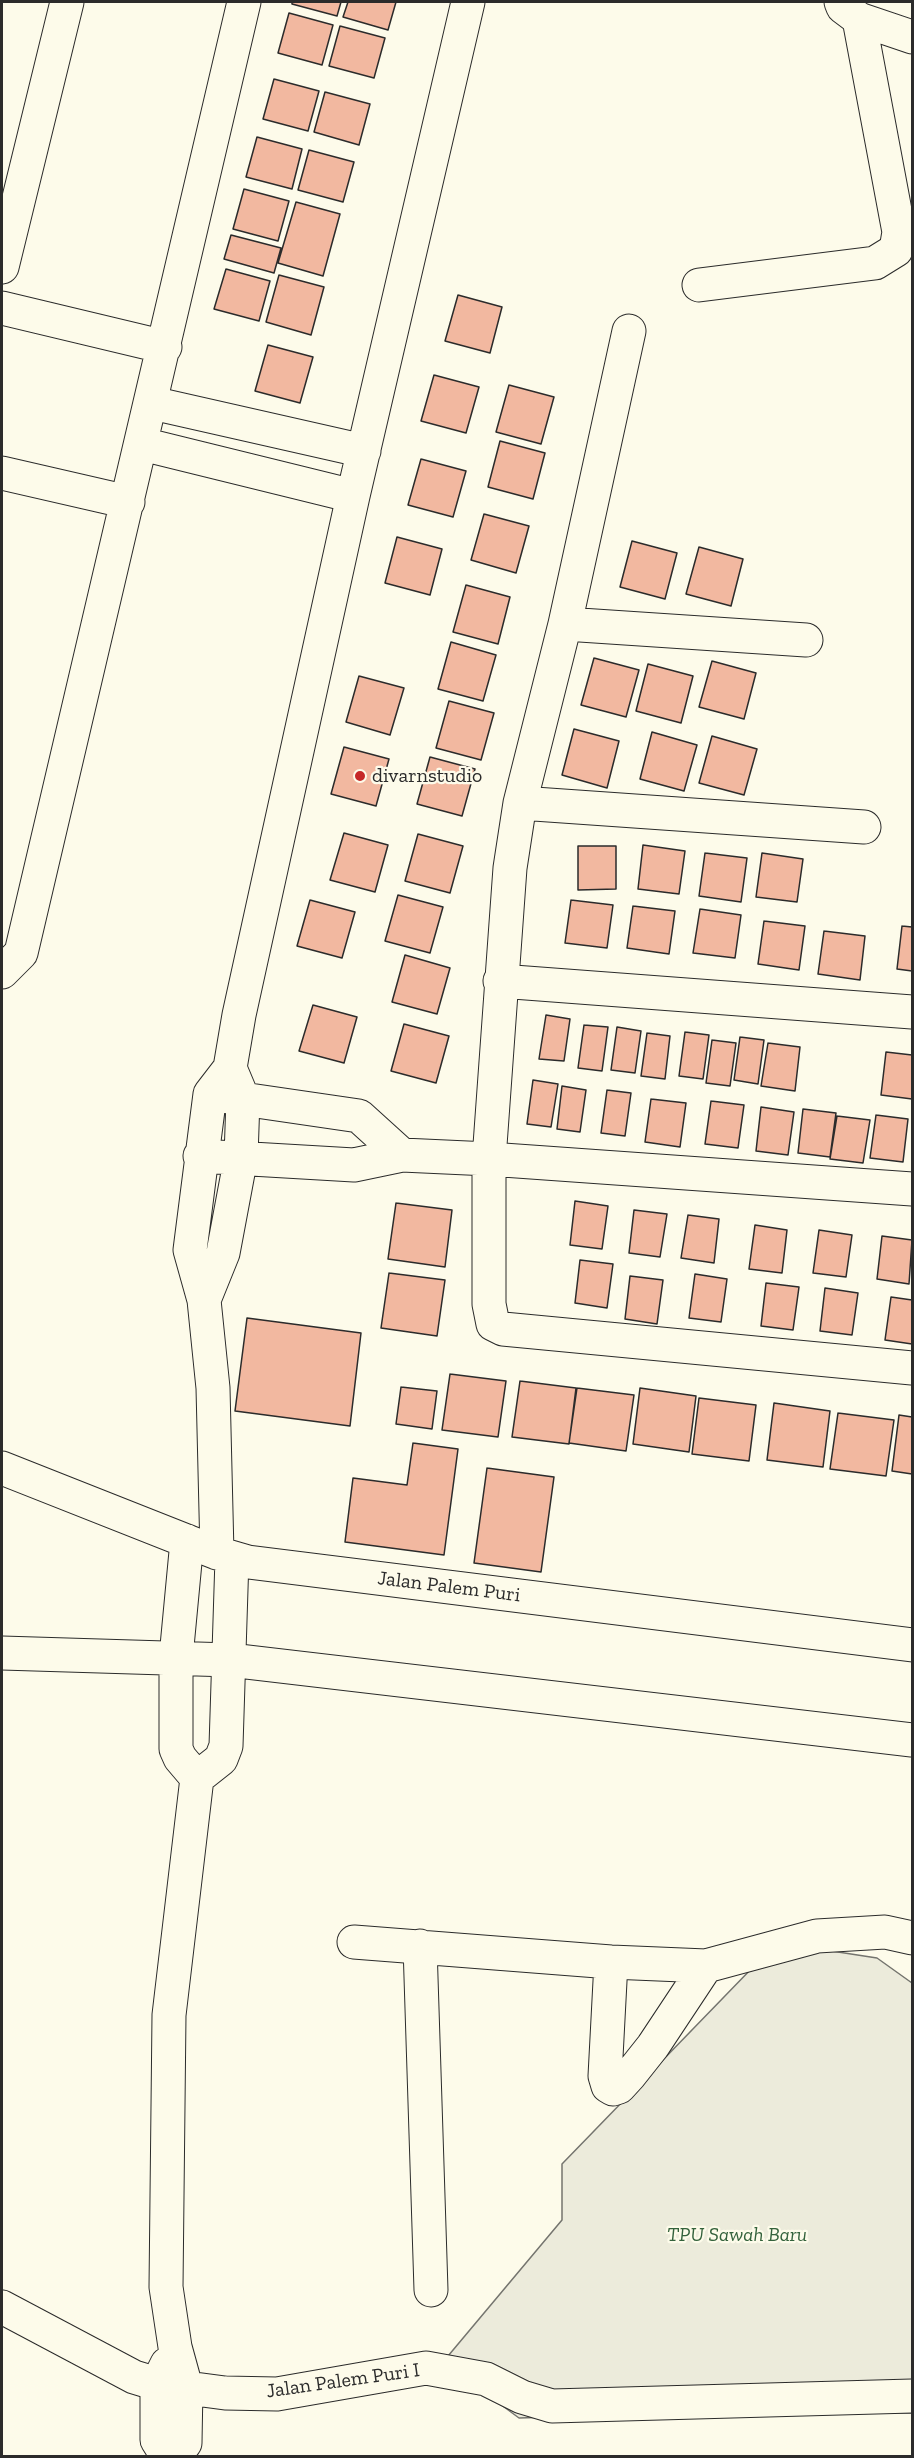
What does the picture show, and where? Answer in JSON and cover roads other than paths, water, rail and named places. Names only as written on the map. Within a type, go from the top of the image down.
[{"type":"street","points":[[40,2],[56,46]]},
{"type":"street","points":[[2,267],[67,2]]},
{"type":"street","points":[[2,972],[21,953],[152,403],[244,2]]},
{"type":"street","points":[[167,2457],[157,2440],[172,2386],[176,2348],[166,2287],[169,2014],[197,1778],[221,1759],[226,1746],[230,1660],[225,1556],[204,1300],[190,1250],[200,1156],[210,1094],[230,1068],[239,1015],[353,496],[468,2]]},
{"type":"street","points":[[850,10],[912,37]]},
{"type":"street","points":[[699,285],[875,263],[896,250],[899,232],[850,10]]},
{"type":"street","points":[[2,308],[165,347]]},
{"type":"street","points":[[629,331],[565,624],[520,803],[510,868],[500,981],[489,1159],[489,1304],[493,1324],[503,1329],[912,1368]]},
{"type":"street","points":[[152,403],[364,451]]},
{"type":"street","points":[[142,444],[353,496]]},
{"type":"street","points":[[2,473],[128,502]]},
{"type":"street","points":[[565,624],[806,640]]},
{"type":"street","points":[[520,803],[864,827]]},
{"type":"street","points":[[500,981],[912,1012]]},
{"type":"street","points":[[204,1300],[223,1253],[241,1157],[243,1099],[230,1068]]},
{"type":"street","points":[[210,1094],[359,1116],[402,1155]]},
{"type":"street","points":[[200,1156],[354,1165],[402,1155],[489,1159],[912,1189]]},
{"type":"street","name":"Jalan Palem Puri","points":[[2,1468],[225,1556],[912,1645]]},
{"type":"street","points":[[187,1541],[176,1657],[176,1749],[180,1758],[197,1778]]},
{"type":"street","points":[[2,1653],[230,1660],[912,1740]]},
{"type":"street","points":[[354,1941],[611,1962],[706,1966],[817,1936],[885,1932],[912,1938]]},
{"type":"street","points":[[420,1946],[431,2290]]},
{"type":"street","points":[[611,1962],[605,2076],[608,2086],[613,2089],[630,2075],[653,2046],[706,1966]]},
{"type":"street","name":"Jalan Palem Puri I","points":[[2,2307],[134,2377],[172,2386],[225,2393],[277,2394],[426,2368],[486,2379],[522,2397],[552,2406],[912,2396]]},
{"type":"street","points":[[172,2386],[185,2443],[175,2457]]},
{"type":"place","name":"divarnstudio","points":[[360,776]]},
{"type":"park label","name":"TPU Sawah Baru","points":[[737,2235]]}]
